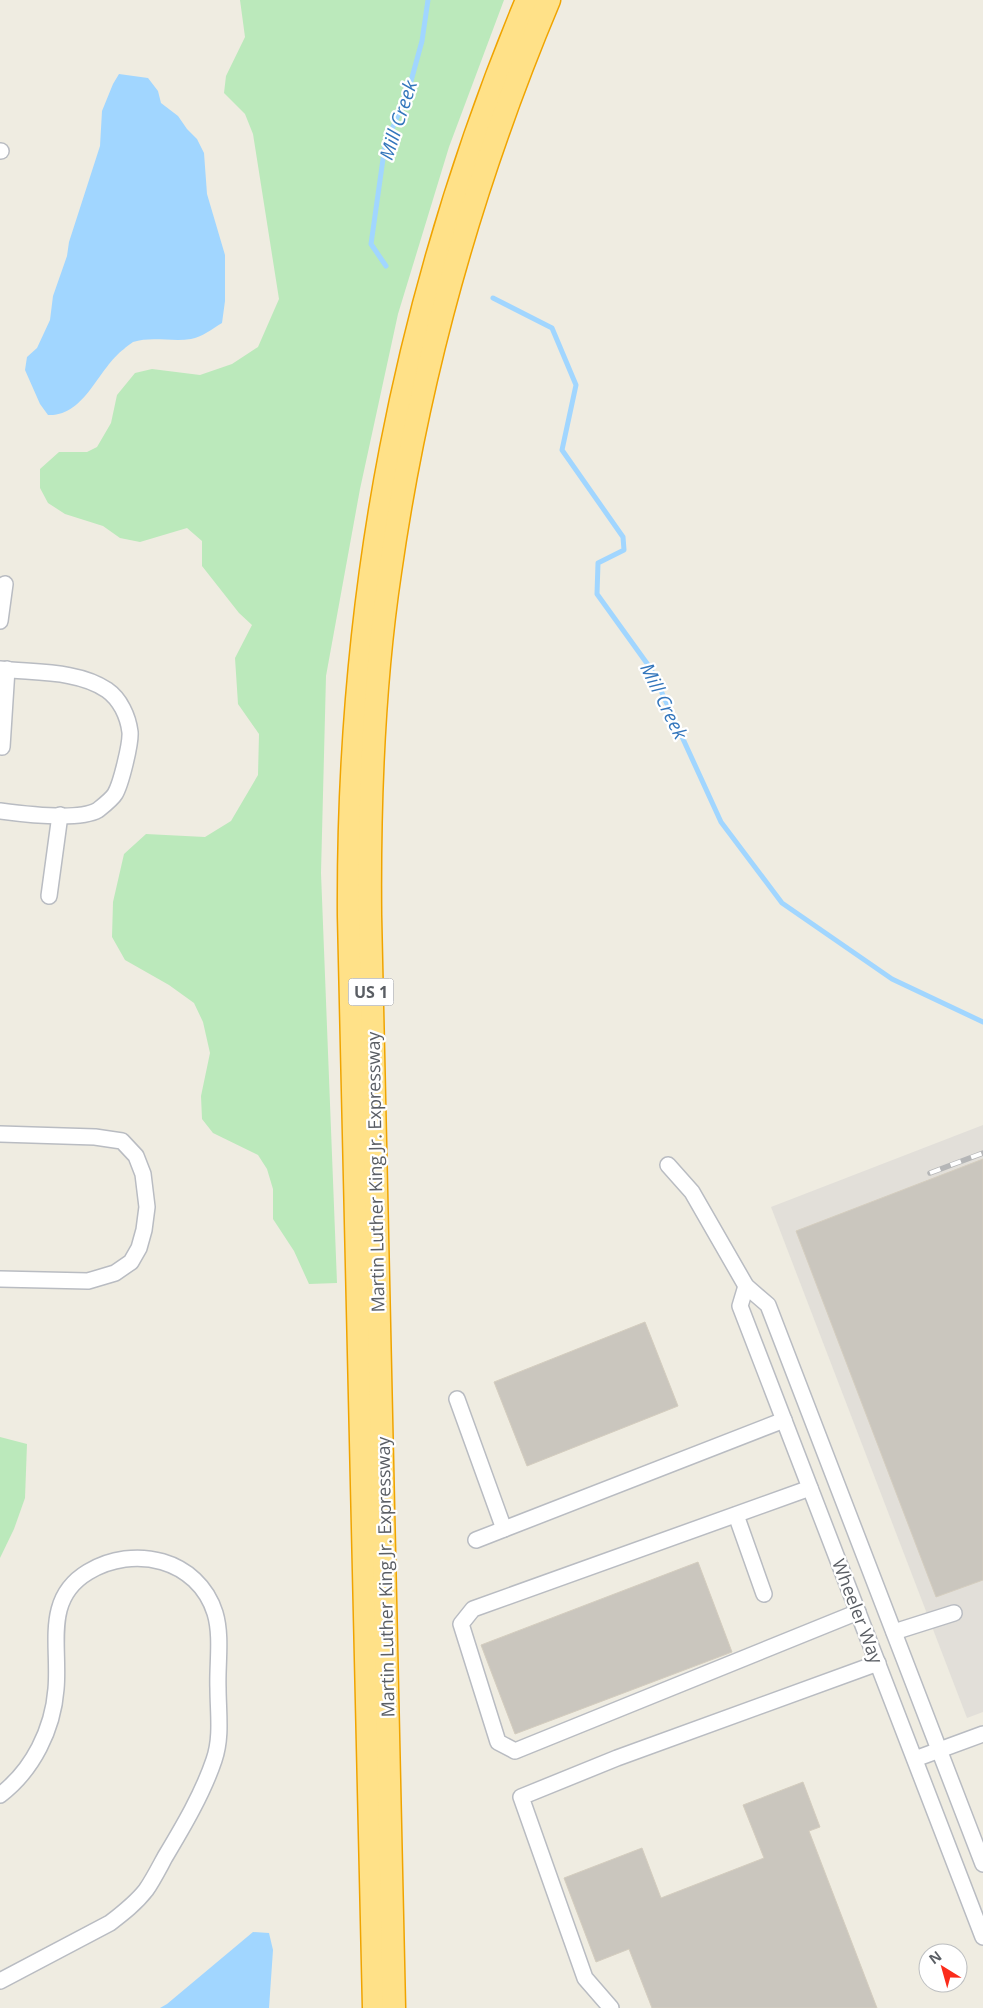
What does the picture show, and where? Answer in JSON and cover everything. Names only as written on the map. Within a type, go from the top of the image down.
[{"type":"highway","name":"Martin Luther King Jr. Expressway","points":[[374,2008],[349,916],[350,801],[357,685],[370,570],[379,512],[413,345],[460,179],[498,71],[528,0]]},
{"type":"highway","name":"Martin Luther King Jr. Expressway","points":[[394,2008],[370,915],[370,801],[377,686],[397,525],[408,461],[432,350],[446,295],[479,185],[517,78],[549,0]]},
{"type":"street","points":[[0,621],[5,584]]},
{"type":"street","points":[[0,811],[32,815],[78,815],[97,810],[114,795],[122,776],[130,733],[123,707],[108,690],[86,678],[3,669],[2,747]]},
{"type":"street","points":[[49,896],[60,815]]},
{"type":"street","points":[[0,1134],[95,1137],[122,1141],[136,1156],[143,1174],[147,1207],[139,1248],[131,1262],[115,1273],[88,1281],[0,1279]]},
{"type":"street","name":"Wheeler Way","points":[[668,1165],[692,1192],[746,1286],[768,1305],[983,1864]]},
{"type":"street","name":"Wheeler Way","points":[[746,1286],[740,1306],[983,1937]]},
{"type":"street","points":[[457,1399],[504,1529]]},
{"type":"street","points":[[476,1540],[784,1420]]},
{"type":"street","points":[[810,1488],[473,1608],[461,1624],[498,1742],[515,1751],[858,1612]]},
{"type":"street","points":[[736,1515],[764,1594]]},
{"type":"street","points":[[0,1796],[22,1775],[48,1731],[56,1688],[56,1618],[65,1594],[72,1585],[86,1572],[97,1566],[112,1561],[134,1558],[167,1562],[193,1577],[210,1602],[215,1615],[218,1638],[219,1739],[214,1760],[204,1785],[146,1890],[125,1911],[110,1923],[0,1981]]},
{"type":"street","points":[[894,1632],[954,1613]]},
{"type":"street","points":[[611,2008],[585,1978],[520,1797],[617,1758],[878,1663]]},
{"type":"street","points":[[915,1759],[983,1734]]},
{"type":"shaded area","points":[[983,1125],[983,1712],[967,1718],[771,1207]]},
{"type":"green space","points":[[240,0],[504,0],[449,147],[398,314],[360,489],[326,676],[321,873],[337,1283],[309,1284],[294,1251],[273,1219],[273,1189],[267,1169],[258,1155],[213,1133],[202,1119],[201,1096],[210,1053],[203,1022],[194,1003],[169,985],[125,960],[112,937],[113,902],[124,854],[146,834],[205,837],[231,821],[258,775],[259,734],[238,704],[235,658],[252,625],[239,613],[202,566],[202,541],[187,528],[140,542],[120,538],[103,526],[65,514],[48,503],[40,488],[40,469],[59,452],[87,452],[97,447],[111,423],[117,395],[135,373],[152,369],[200,375],[232,364],[258,347],[279,299],[253,134],[245,114],[224,93],[226,76],[245,37]]},
{"type":"green space","points":[[0,1437],[27,1444],[25,1498],[14,1529],[0,1558]]},
{"type":"water","points":[[119,74],[148,78],[158,91],[161,103],[178,116],[197,139],[204,153],[207,194],[225,255],[225,301],[222,323],[203,335],[191,339],[147,339],[133,342],[115,357],[90,390],[72,408],[61,414],[48,415],[40,404],[25,370],[27,357],[37,348],[50,320],[53,296],[100,146],[102,111]]},
{"type":"water","points":[[253,1932],[269,1933],[273,1950],[269,2008],[160,2008],[167,2004]]},
{"type":"building","points":[[983,1159],[983,1580],[936,1597],[796,1231]]},
{"type":"building","points":[[645,1322],[678,1406],[527,1466],[494,1382]]},
{"type":"building","points":[[698,1562],[732,1652],[515,1734],[481,1645]]},
{"type":"building","points":[[803,1782],[820,1827],[809,1831],[877,2008],[652,2008],[629,1949],[596,1962],[564,1878],[642,1848],[661,1898],[764,1858],[743,1805]]},
{"type":"waterway","name":"Mill Creek","points":[[386,266],[371,244],[385,145],[408,92],[422,41],[428,0]]},
{"type":"waterway","name":"Mill Creek","points":[[493,298],[552,328],[576,385],[562,450],[623,537],[624,550],[598,563],[597,594],[651,669],[721,822],[782,903],[892,979],[983,1022]]},
{"type":"railway","points":[[930,1173],[983,1153]]}]
